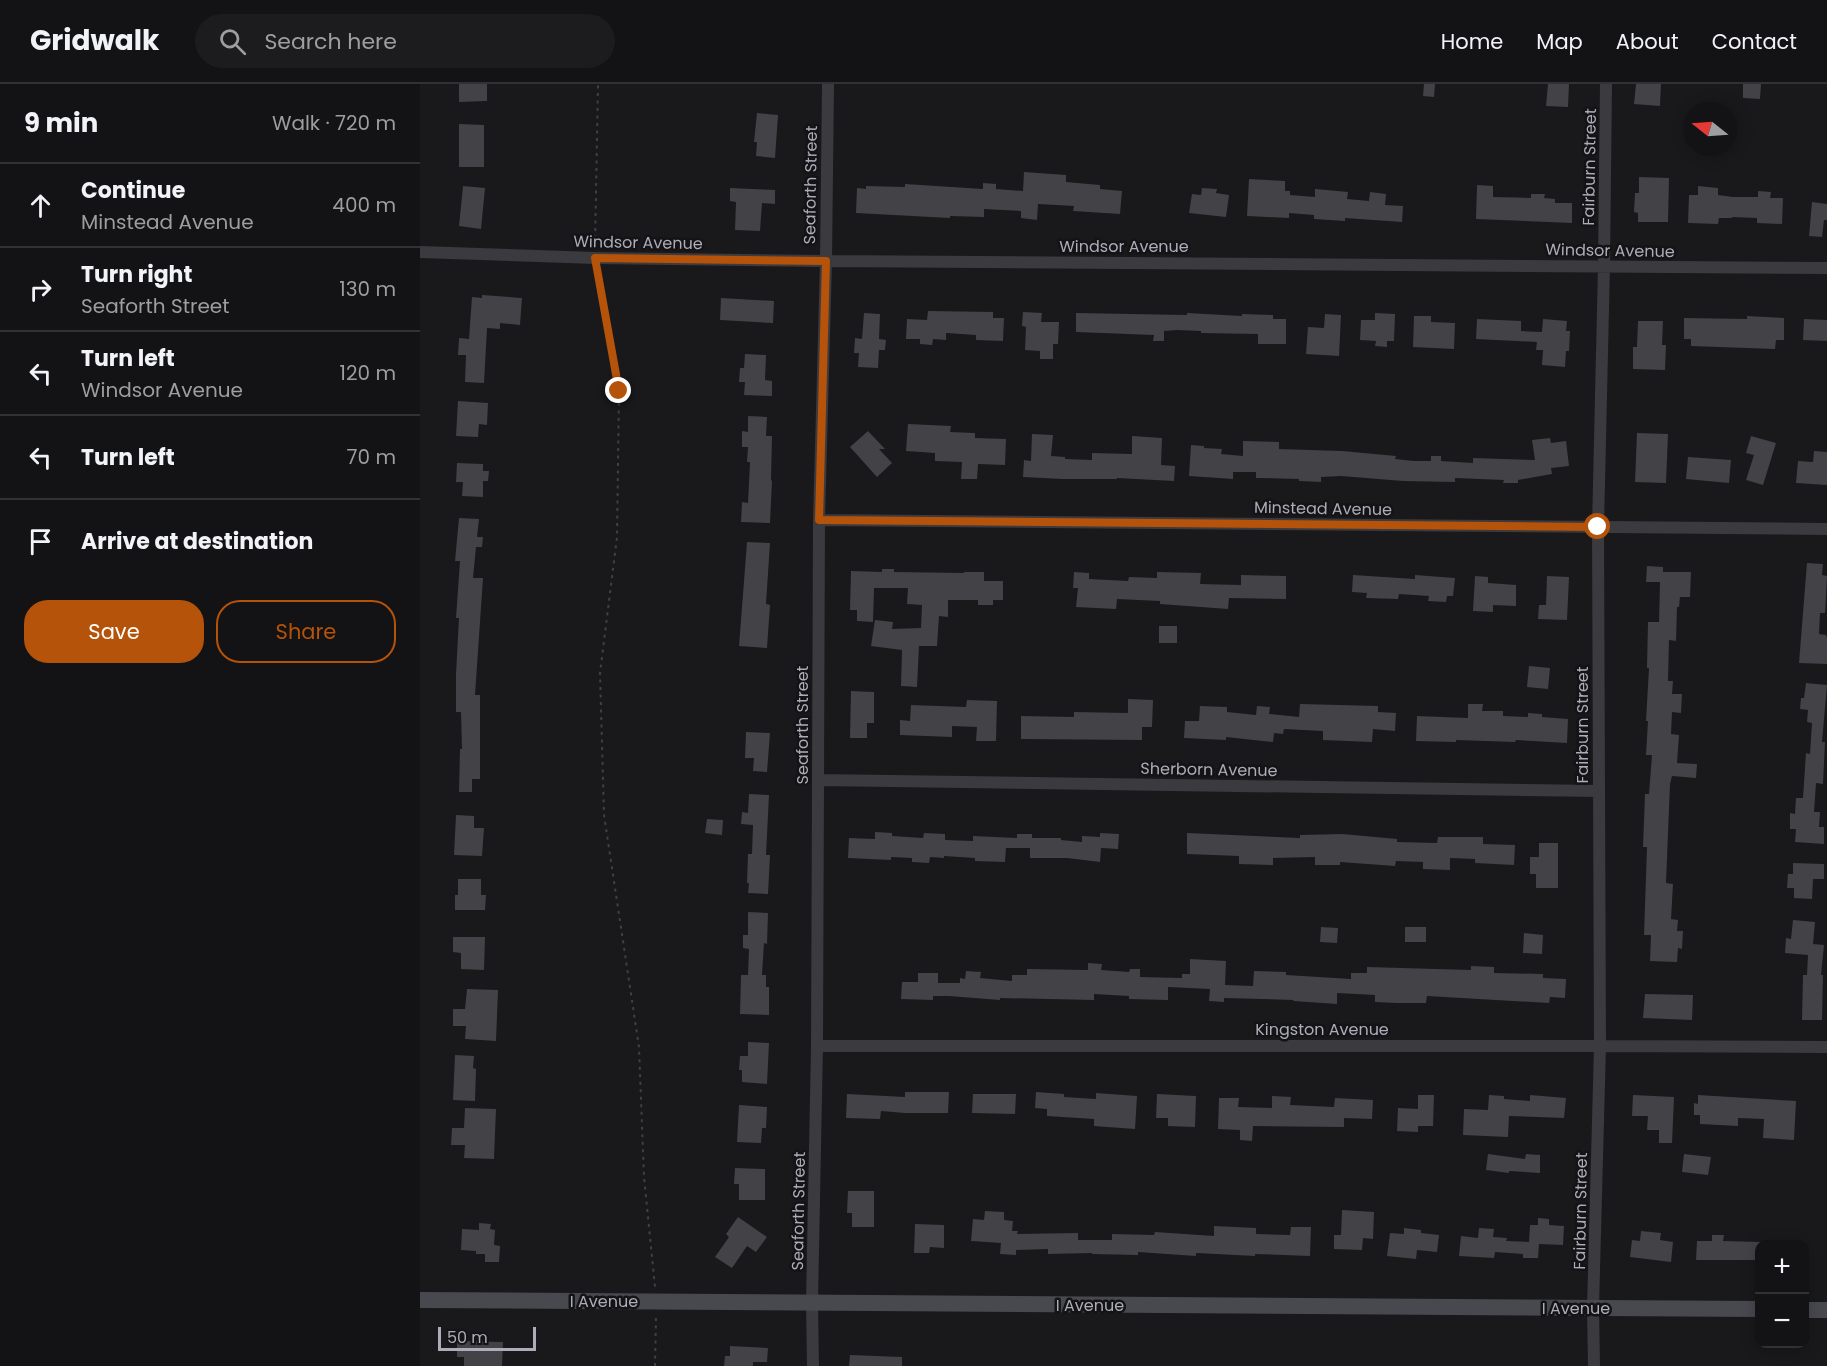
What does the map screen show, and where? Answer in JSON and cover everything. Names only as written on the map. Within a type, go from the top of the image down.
[{"type":"main road","name":"I Avenue","points":[[420,1300],[1755,1309]]},
{"type":"main road","points":[[1809,1310],[1827,1310]]},
{"type":"street","name":"Seaforth Street","points":[[813,1366],[819,520],[828,84]]},
{"type":"street","name":"Fairburn Street","points":[[1594,1366],[1593,1308],[1600,1046],[1598,527],[1606,84]]},
{"type":"street","name":"Windsor Avenue","points":[[420,252],[595,258],[826,261],[1827,268]]},
{"type":"street","name":"Minstead Avenue","points":[[819,520],[1827,529]]},
{"type":"street","name":"Sherborn Avenue","points":[[818,780],[1598,791]]},
{"type":"street","name":"Kingston Avenue","points":[[817,1046],[1827,1047]]},
{"type":"path","points":[[598,84],[595,258],[619,391],[617,537],[600,673],[604,815],[639,1047],[644,1177],[657,1302],[654,1366]]},
{"type":"building","points":[[459,84],[487,84],[487,101],[459,102]]},
{"type":"building","points":[[1424,84],[1435,84],[1434,97],[1423,96]]},
{"type":"building","points":[[1548,84],[1569,84],[1568,107],[1546,106]]},
{"type":"building","points":[[1636,84],[1661,84],[1660,106],[1634,104]]},
{"type":"building","points":[[1743,84],[1761,84],[1760,99],[1743,98]]},
{"type":"building","points":[[757,113],[778,115],[775,158],[756,156],[757,142],[754,142]]},
{"type":"building","points":[[459,124],[484,125],[484,167],[459,167]]},
{"type":"building","points":[[1024,172],[1066,175],[1066,182],[1100,185],[1100,189],[1122,191],[1120,214],[1073,211],[1074,206],[1038,204],[1037,220],[1021,218],[1021,211],[984,209],[984,217],[950,216],[950,218],[856,213],[857,188],[866,189],[866,186],[905,187],[905,184],[983,189],[983,183],[996,184],[996,189],[1023,191]]},
{"type":"building","points":[[1639,177],[1669,178],[1668,222],[1638,222],[1638,213],[1634,212],[1635,193],[1639,193]]},
{"type":"building","points":[[1249,179],[1285,181],[1285,191],[1290,191],[1290,195],[1315,197],[1315,189],[1348,192],[1347,199],[1369,201],[1370,192],[1386,194],[1385,205],[1403,206],[1402,222],[1345,218],[1345,221],[1314,219],[1314,215],[1289,213],[1289,218],[1247,216]]},
{"type":"building","points":[[1477,185],[1493,186],[1493,197],[1531,198],[1531,194],[1545,194],[1544,198],[1555,199],[1555,203],[1572,203],[1572,223],[1476,219]]},
{"type":"building","points":[[463,186],[485,188],[481,229],[459,226]]},
{"type":"building","points":[[1698,186],[1718,188],[1718,195],[1733,197],[1758,197],[1758,191],[1771,192],[1770,198],[1783,198],[1782,224],[1757,223],[1757,218],[1732,217],[1719,218],[1718,224],[1688,223],[1689,195],[1698,195]]},
{"type":"building","points":[[730,188],[775,190],[775,204],[762,203],[760,231],[735,230],[736,202],[730,201]]},
{"type":"building","points":[[1202,188],[1217,189],[1216,193],[1229,195],[1226,217],[1189,213],[1192,194],[1201,195]]},
{"type":"building","points":[[1812,202],[1827,204],[1827,220],[1824,220],[1822,237],[1809,236]]},
{"type":"building","points":[[482,295],[522,298],[520,325],[500,323],[500,329],[487,328],[484,383],[465,382],[466,355],[458,355],[459,338],[469,339],[472,297],[482,298]]},
{"type":"building","points":[[721,298],[774,301],[773,323],[720,320]]},
{"type":"building","points":[[928,311],[993,312],[993,318],[1004,318],[1003,341],[976,340],[976,335],[946,333],[946,340],[933,339],[932,345],[920,344],[920,339],[906,339],[907,319],[927,320]]},
{"type":"building","points":[[1023,312],[1042,313],[1041,322],[1059,322],[1058,344],[1053,344],[1053,359],[1040,359],[1040,351],[1025,350],[1026,327],[1022,326]]},
{"type":"building","points":[[864,313],[880,314],[879,339],[886,340],[885,350],[879,350],[878,368],[858,367],[859,353],[854,353],[855,338],[862,339]]},
{"type":"building","points":[[1076,313],[1273,315],[1273,319],[1286,319],[1286,344],[1258,344],[1258,334],[1201,333],[1201,331],[1177,330],[1164,331],[1164,341],[1153,341],[1154,335],[1076,332]]},
{"type":"building","points":[[1375,313],[1395,314],[1394,341],[1387,341],[1387,347],[1375,346],[1376,341],[1360,340],[1361,320],[1375,320]]},
{"type":"building","points":[[1325,314],[1341,315],[1339,356],[1306,354],[1308,327],[1324,328]]},
{"type":"building","points":[[1414,316],[1431,316],[1431,322],[1455,323],[1454,349],[1413,347]]},
{"type":"building","points":[[1747,316],[1784,318],[1784,340],[1776,340],[1775,349],[1691,346],[1691,339],[1684,339],[1684,318],[1747,319]]},
{"type":"building","points":[[1477,319],[1521,321],[1521,331],[1542,332],[1543,319],[1567,321],[1566,331],[1570,331],[1565,367],[1542,365],[1543,350],[1536,350],[1537,342],[1476,339]]},
{"type":"building","points":[[1804,319],[1827,320],[1827,341],[1803,340]]},
{"type":"building","points":[[1638,321],[1663,321],[1662,345],[1666,345],[1665,370],[1633,369],[1633,347],[1637,347]]},
{"type":"building","points":[[745,354],[766,355],[765,380],[772,381],[772,396],[744,395],[745,382],[739,382],[740,368],[744,368]]},
{"type":"building","points":[[458,401],[488,403],[487,425],[479,424],[478,437],[456,436]]},
{"type":"building","points":[[748,416],[767,417],[766,436],[772,436],[770,523],[741,522],[742,502],[748,503],[750,462],[747,462],[748,447],[742,447],[742,431],[748,432]]},
{"type":"building","points":[[908,424],[951,426],[950,432],[975,433],[975,438],[1006,439],[1005,465],[978,464],[977,479],[961,479],[962,462],[935,461],[935,453],[906,451]]},
{"type":"building","points":[[868,431],[885,449],[879,449],[892,463],[877,477],[850,447]]},
{"type":"building","points":[[1637,433],[1668,434],[1666,483],[1635,482]]},
{"type":"building","points":[[1032,434],[1053,435],[1051,456],[1092,460],[1092,453],[1132,454],[1132,436],[1162,438],[1161,465],[1175,466],[1174,481],[1023,477],[1024,460],[1031,461]]},
{"type":"building","points":[[1751,436],[1776,443],[1763,485],[1746,480],[1754,455],[1746,453]]},
{"type":"building","points":[[1550,438],[1551,443],[1566,441],[1569,466],[1551,468],[1552,474],[1518,480],[1518,483],[1503,483],[1504,480],[1455,478],[1455,482],[1403,481],[1341,476],[1321,477],[1321,482],[1256,478],[1256,472],[1233,472],[1233,479],[1189,476],[1191,445],[1222,449],[1221,454],[1243,456],[1243,441],[1279,442],[1279,449],[1342,451],[1396,456],[1395,459],[1414,461],[1431,461],[1431,456],[1441,456],[1441,461],[1473,463],[1473,458],[1535,460],[1532,440]]},
{"type":"building","points":[[1814,451],[1827,452],[1827,485],[1796,483],[1798,461],[1813,462]]},
{"type":"building","points":[[1688,457],[1731,460],[1729,483],[1686,479]]},
{"type":"building","points":[[457,463],[483,464],[483,471],[489,471],[488,481],[483,481],[483,497],[462,496],[463,482],[456,482]]},
{"type":"building","points":[[459,518],[479,519],[477,537],[483,537],[482,547],[476,547],[473,578],[483,578],[475,695],[480,695],[480,779],[472,779],[472,792],[459,792],[460,749],[462,749],[461,712],[456,712],[459,618],[456,618],[460,561],[455,561]]},
{"type":"building","points":[[747,542],[770,543],[766,604],[770,605],[767,648],[739,646]]},
{"type":"building","points":[[1807,563],[1823,564],[1822,575],[1827,576],[1825,613],[1820,613],[1819,634],[1826,635],[1827,638],[1827,664],[1799,663]]},
{"type":"building","points":[[1647,566],[1663,567],[1663,572],[1691,572],[1690,597],[1680,597],[1679,607],[1677,607],[1676,641],[1669,640],[1668,681],[1673,681],[1672,694],[1682,694],[1681,713],[1672,712],[1671,734],[1679,735],[1677,763],[1697,764],[1696,778],[1672,776],[1670,784],[1666,883],[1673,884],[1671,919],[1678,920],[1677,931],[1683,931],[1682,949],[1678,948],[1677,962],[1650,961],[1651,935],[1644,935],[1647,847],[1643,847],[1645,794],[1649,794],[1652,755],[1646,755],[1648,622],[1659,622],[1660,582],[1646,582]]},
{"type":"building","points":[[882,569],[894,569],[894,572],[984,572],[984,581],[1003,581],[1003,600],[993,600],[993,605],[978,605],[978,600],[948,600],[948,617],[939,616],[937,646],[919,646],[917,687],[901,686],[902,650],[871,646],[875,620],[893,622],[892,629],[921,628],[922,605],[907,604],[908,588],[874,588],[873,622],[857,621],[857,610],[850,610],[851,571],[882,572]]},
{"type":"building","points":[[1074,572],[1089,573],[1089,579],[1128,581],[1129,577],[1157,578],[1157,572],[1201,573],[1200,584],[1241,585],[1241,575],[1286,576],[1286,599],[1229,598],[1228,609],[1160,604],[1160,601],[1117,599],[1116,609],[1076,607],[1078,588],[1073,588]]},
{"type":"building","points":[[1353,575],[1415,579],[1415,575],[1455,578],[1453,596],[1447,596],[1446,602],[1428,601],[1429,596],[1399,594],[1398,599],[1366,598],[1367,593],[1352,592]]},
{"type":"building","points":[[1475,576],[1488,577],[1488,583],[1516,585],[1516,606],[1493,605],[1493,612],[1473,611]]},
{"type":"building","points":[[1547,576],[1569,577],[1567,620],[1538,619],[1539,605],[1546,605]]},
{"type":"building","points":[[1159,626],[1177,626],[1177,643],[1159,643]]},
{"type":"building","points":[[1529,666],[1550,668],[1548,689],[1527,687]]},
{"type":"building","points":[[1806,683],[1827,685],[1822,742],[1825,742],[1823,784],[1816,783],[1814,812],[1820,812],[1819,827],[1824,827],[1824,844],[1795,842],[1796,829],[1790,829],[1790,813],[1795,814],[1796,798],[1803,798],[1806,753],[1810,754],[1812,723],[1807,722],[1808,710],[1800,709]]},
{"type":"building","points":[[851,691],[874,692],[874,723],[867,723],[867,738],[850,738]]},
{"type":"building","points":[[1128,699],[1153,700],[1152,727],[1142,727],[1142,740],[1021,739],[1021,716],[1074,717],[1074,712],[1128,713]]},
{"type":"building","points":[[967,700],[997,701],[996,741],[976,741],[977,727],[952,726],[952,737],[900,735],[900,720],[910,721],[911,705],[966,707]]},
{"type":"building","points":[[1300,704],[1378,706],[1378,712],[1396,713],[1395,731],[1373,729],[1372,742],[1323,740],[1323,731],[1284,729],[1283,734],[1274,733],[1273,742],[1226,737],[1226,740],[1184,738],[1185,721],[1199,721],[1200,706],[1227,707],[1227,712],[1256,715],[1257,706],[1270,707],[1269,714],[1299,717]]},
{"type":"building","points":[[1468,704],[1483,704],[1482,711],[1503,711],[1503,716],[1528,717],[1528,713],[1542,714],[1542,717],[1568,719],[1567,743],[1516,740],[1515,742],[1416,741],[1417,716],[1468,718]]},
{"type":"building","points":[[746,732],[770,733],[767,772],[753,771],[754,758],[745,758]]},
{"type":"building","points":[[749,794],[769,795],[766,855],[770,855],[768,894],[748,893],[748,854],[752,854],[753,825],[741,824],[742,812],[748,813]]},
{"type":"building","points":[[456,815],[474,816],[474,828],[484,828],[482,856],[454,855]]},
{"type":"building","points":[[707,819],[723,820],[722,835],[705,833]]},
{"type":"building","points":[[875,832],[892,833],[892,836],[923,838],[924,833],[945,834],[945,840],[973,841],[973,836],[1017,838],[1017,834],[1032,834],[1032,838],[1061,838],[1061,840],[1082,842],[1082,836],[1100,837],[1100,833],[1119,834],[1118,849],[1101,848],[1100,862],[1067,858],[1030,858],[1030,848],[1006,848],[1005,862],[975,861],[975,858],[944,856],[944,858],[930,857],[929,863],[912,862],[912,858],[891,857],[891,860],[848,858],[849,838],[875,839]]},
{"type":"building","points":[[1187,833],[1300,838],[1300,835],[1342,834],[1397,839],[1397,842],[1437,843],[1438,837],[1483,837],[1483,844],[1515,845],[1514,865],[1475,863],[1475,859],[1450,858],[1450,870],[1423,869],[1423,862],[1396,861],[1395,866],[1340,862],[1340,865],[1315,865],[1315,857],[1273,858],[1273,865],[1239,864],[1239,856],[1187,854]]},
{"type":"building","points":[[1539,843],[1558,843],[1558,888],[1536,888],[1536,874],[1530,874],[1530,857],[1539,857]]},
{"type":"building","points":[[1793,863],[1824,864],[1824,879],[1813,879],[1812,899],[1794,898],[1794,888],[1787,888],[1788,874],[1793,874]]},
{"type":"building","points":[[458,879],[481,879],[481,895],[486,895],[485,910],[455,910]]},
{"type":"building","points":[[748,912],[768,913],[767,944],[764,943],[762,975],[766,975],[766,987],[769,987],[769,1015],[740,1014],[741,975],[748,975],[749,949],[743,948],[743,935],[748,935]]},
{"type":"building","points":[[1793,920],[1815,922],[1813,944],[1824,945],[1821,975],[1823,975],[1822,1020],[1802,1020],[1803,975],[1807,975],[1808,955],[1785,953],[1786,938],[1791,939]]},
{"type":"building","points":[[1321,927],[1338,928],[1337,943],[1320,942]]},
{"type":"building","points":[[1405,927],[1426,927],[1426,942],[1405,942]]},
{"type":"building","points":[[1524,933],[1543,935],[1542,954],[1523,953]]},
{"type":"building","points":[[453,937],[485,937],[484,970],[461,969],[461,953],[453,952]]},
{"type":"building","points":[[1190,959],[1226,961],[1225,985],[1253,986],[1254,971],[1351,979],[1351,973],[1367,973],[1367,967],[1471,970],[1471,966],[1494,967],[1494,973],[1543,974],[1543,978],[1566,979],[1565,998],[1550,997],[1549,1003],[1427,996],[1426,1003],[1396,1003],[1375,1002],[1375,995],[1337,993],[1337,1004],[1224,998],[1224,1002],[1209,1001],[1210,989],[1168,987],[1168,1000],[1129,999],[1129,996],[1094,994],[1094,1000],[1000,998],[1000,1000],[949,996],[933,996],[933,1000],[901,999],[902,982],[918,982],[918,973],[938,973],[938,983],[960,983],[960,978],[965,979],[966,971],[981,972],[980,978],[1012,981],[1012,975],[1027,975],[1027,969],[1088,970],[1088,963],[1102,964],[1101,970],[1129,972],[1130,969],[1140,969],[1140,977],[1182,978],[1182,974],[1190,974]]},
{"type":"building","points":[[467,989],[498,990],[496,1041],[465,1039],[466,1026],[453,1026],[453,1009],[465,1009]]},
{"type":"building","points":[[1645,994],[1693,995],[1692,1020],[1643,1018]]},
{"type":"building","points":[[748,1042],[769,1043],[767,1084],[742,1082],[742,1070],[739,1070],[740,1056],[748,1056]]},
{"type":"building","points":[[455,1055],[474,1056],[475,1101],[453,1100]]},
{"type":"building","points":[[905,1092],[949,1092],[948,1113],[881,1111],[880,1119],[846,1118],[847,1094],[905,1097]]},
{"type":"building","points":[[1036,1092],[1096,1099],[1096,1093],[1137,1096],[1135,1129],[1094,1126],[1094,1119],[1047,1116],[1047,1109],[1035,1108]]},
{"type":"building","points":[[973,1094],[1016,1094],[1015,1114],[972,1113]]},
{"type":"building","points":[[1157,1094],[1196,1096],[1195,1127],[1168,1126],[1168,1118],[1156,1118]]},
{"type":"building","points":[[1418,1095],[1434,1095],[1433,1126],[1418,1126],[1418,1132],[1397,1131],[1398,1108],[1418,1109]]},
{"type":"building","points":[[1489,1095],[1530,1101],[1530,1095],[1566,1098],[1564,1118],[1509,1116],[1508,1137],[1463,1135],[1464,1109],[1488,1110]]},
{"type":"building","points":[[1633,1095],[1674,1097],[1672,1143],[1659,1143],[1659,1130],[1647,1130],[1648,1116],[1632,1116]]},
{"type":"building","points":[[1698,1095],[1796,1101],[1794,1140],[1763,1138],[1764,1119],[1738,1118],[1738,1126],[1700,1124],[1700,1115],[1694,1115],[1694,1103],[1698,1104]]},
{"type":"building","points":[[1272,1096],[1291,1097],[1290,1105],[1334,1107],[1335,1098],[1373,1100],[1372,1119],[1344,1118],[1344,1127],[1253,1126],[1252,1141],[1240,1140],[1240,1130],[1218,1129],[1219,1098],[1239,1098],[1238,1107],[1272,1108]]},
{"type":"building","points":[[739,1105],[767,1107],[766,1128],[762,1128],[761,1143],[737,1142]]},
{"type":"building","points":[[465,1108],[496,1109],[494,1159],[464,1158],[465,1145],[451,1145],[452,1128],[464,1128]]},
{"type":"building","points":[[1488,1154],[1525,1159],[1526,1154],[1540,1155],[1540,1173],[1486,1170]]},
{"type":"building","points":[[1684,1154],[1711,1157],[1708,1175],[1682,1172]]},
{"type":"building","points":[[735,1168],[765,1169],[765,1200],[739,1200],[739,1184],[734,1184]]},
{"type":"building","points":[[848,1191],[874,1191],[874,1227],[852,1227],[852,1213],[847,1213]]},
{"type":"building","points":[[1342,1210],[1374,1212],[1373,1239],[1363,1238],[1362,1250],[1334,1249],[1334,1235],[1341,1235]]},
{"type":"building","points":[[985,1211],[1004,1212],[1004,1220],[1013,1221],[1012,1231],[1018,1231],[1017,1234],[1078,1233],[1078,1240],[1112,1240],[1112,1234],[1154,1235],[1155,1232],[1214,1236],[1214,1226],[1256,1228],[1256,1234],[1290,1235],[1291,1227],[1311,1227],[1310,1256],[1196,1253],[1196,1256],[1138,1252],[1138,1255],[1048,1254],[1048,1249],[1016,1250],[1016,1255],[1000,1254],[1001,1243],[971,1241],[973,1219],[984,1220]]},
{"type":"building","points":[[738,1217],[767,1237],[756,1252],[747,1246],[732,1268],[715,1257],[729,1237],[726,1234]]},
{"type":"building","points":[[1538,1218],[1549,1219],[1549,1225],[1564,1226],[1563,1245],[1539,1244],[1538,1258],[1523,1258],[1523,1254],[1495,1252],[1494,1258],[1459,1256],[1461,1236],[1478,1238],[1479,1228],[1494,1229],[1493,1237],[1507,1238],[1506,1241],[1529,1242],[1530,1225],[1538,1225]]},
{"type":"building","points":[[479,1223],[491,1224],[490,1229],[495,1230],[494,1245],[500,1246],[499,1262],[485,1262],[485,1254],[461,1250],[462,1229],[479,1230]]},
{"type":"building","points":[[915,1224],[944,1225],[944,1248],[930,1247],[929,1253],[914,1253]]},
{"type":"building","points":[[1404,1228],[1439,1235],[1437,1252],[1417,1250],[1416,1259],[1387,1256],[1390,1233],[1404,1234]]},
{"type":"building","points":[[1641,1231],[1661,1233],[1660,1240],[1673,1242],[1671,1262],[1630,1257],[1632,1240],[1640,1241]]},
{"type":"building","points":[[1712,1235],[1724,1235],[1723,1241],[1755,1242],[1755,1260],[1696,1260],[1697,1241],[1712,1241]]},
{"type":"building","points":[[457,1341],[503,1342],[502,1366],[464,1366],[464,1357],[457,1357]]},
{"type":"building","points":[[730,1346],[768,1348],[767,1362],[753,1362],[753,1366],[724,1366],[725,1356],[730,1356]]},
{"type":"building","points":[[850,1355],[902,1357],[902,1366],[849,1366]]},
{"type":"route","points":[[619,391],[595,258],[826,261],[819,520],[1598,527]]}]
